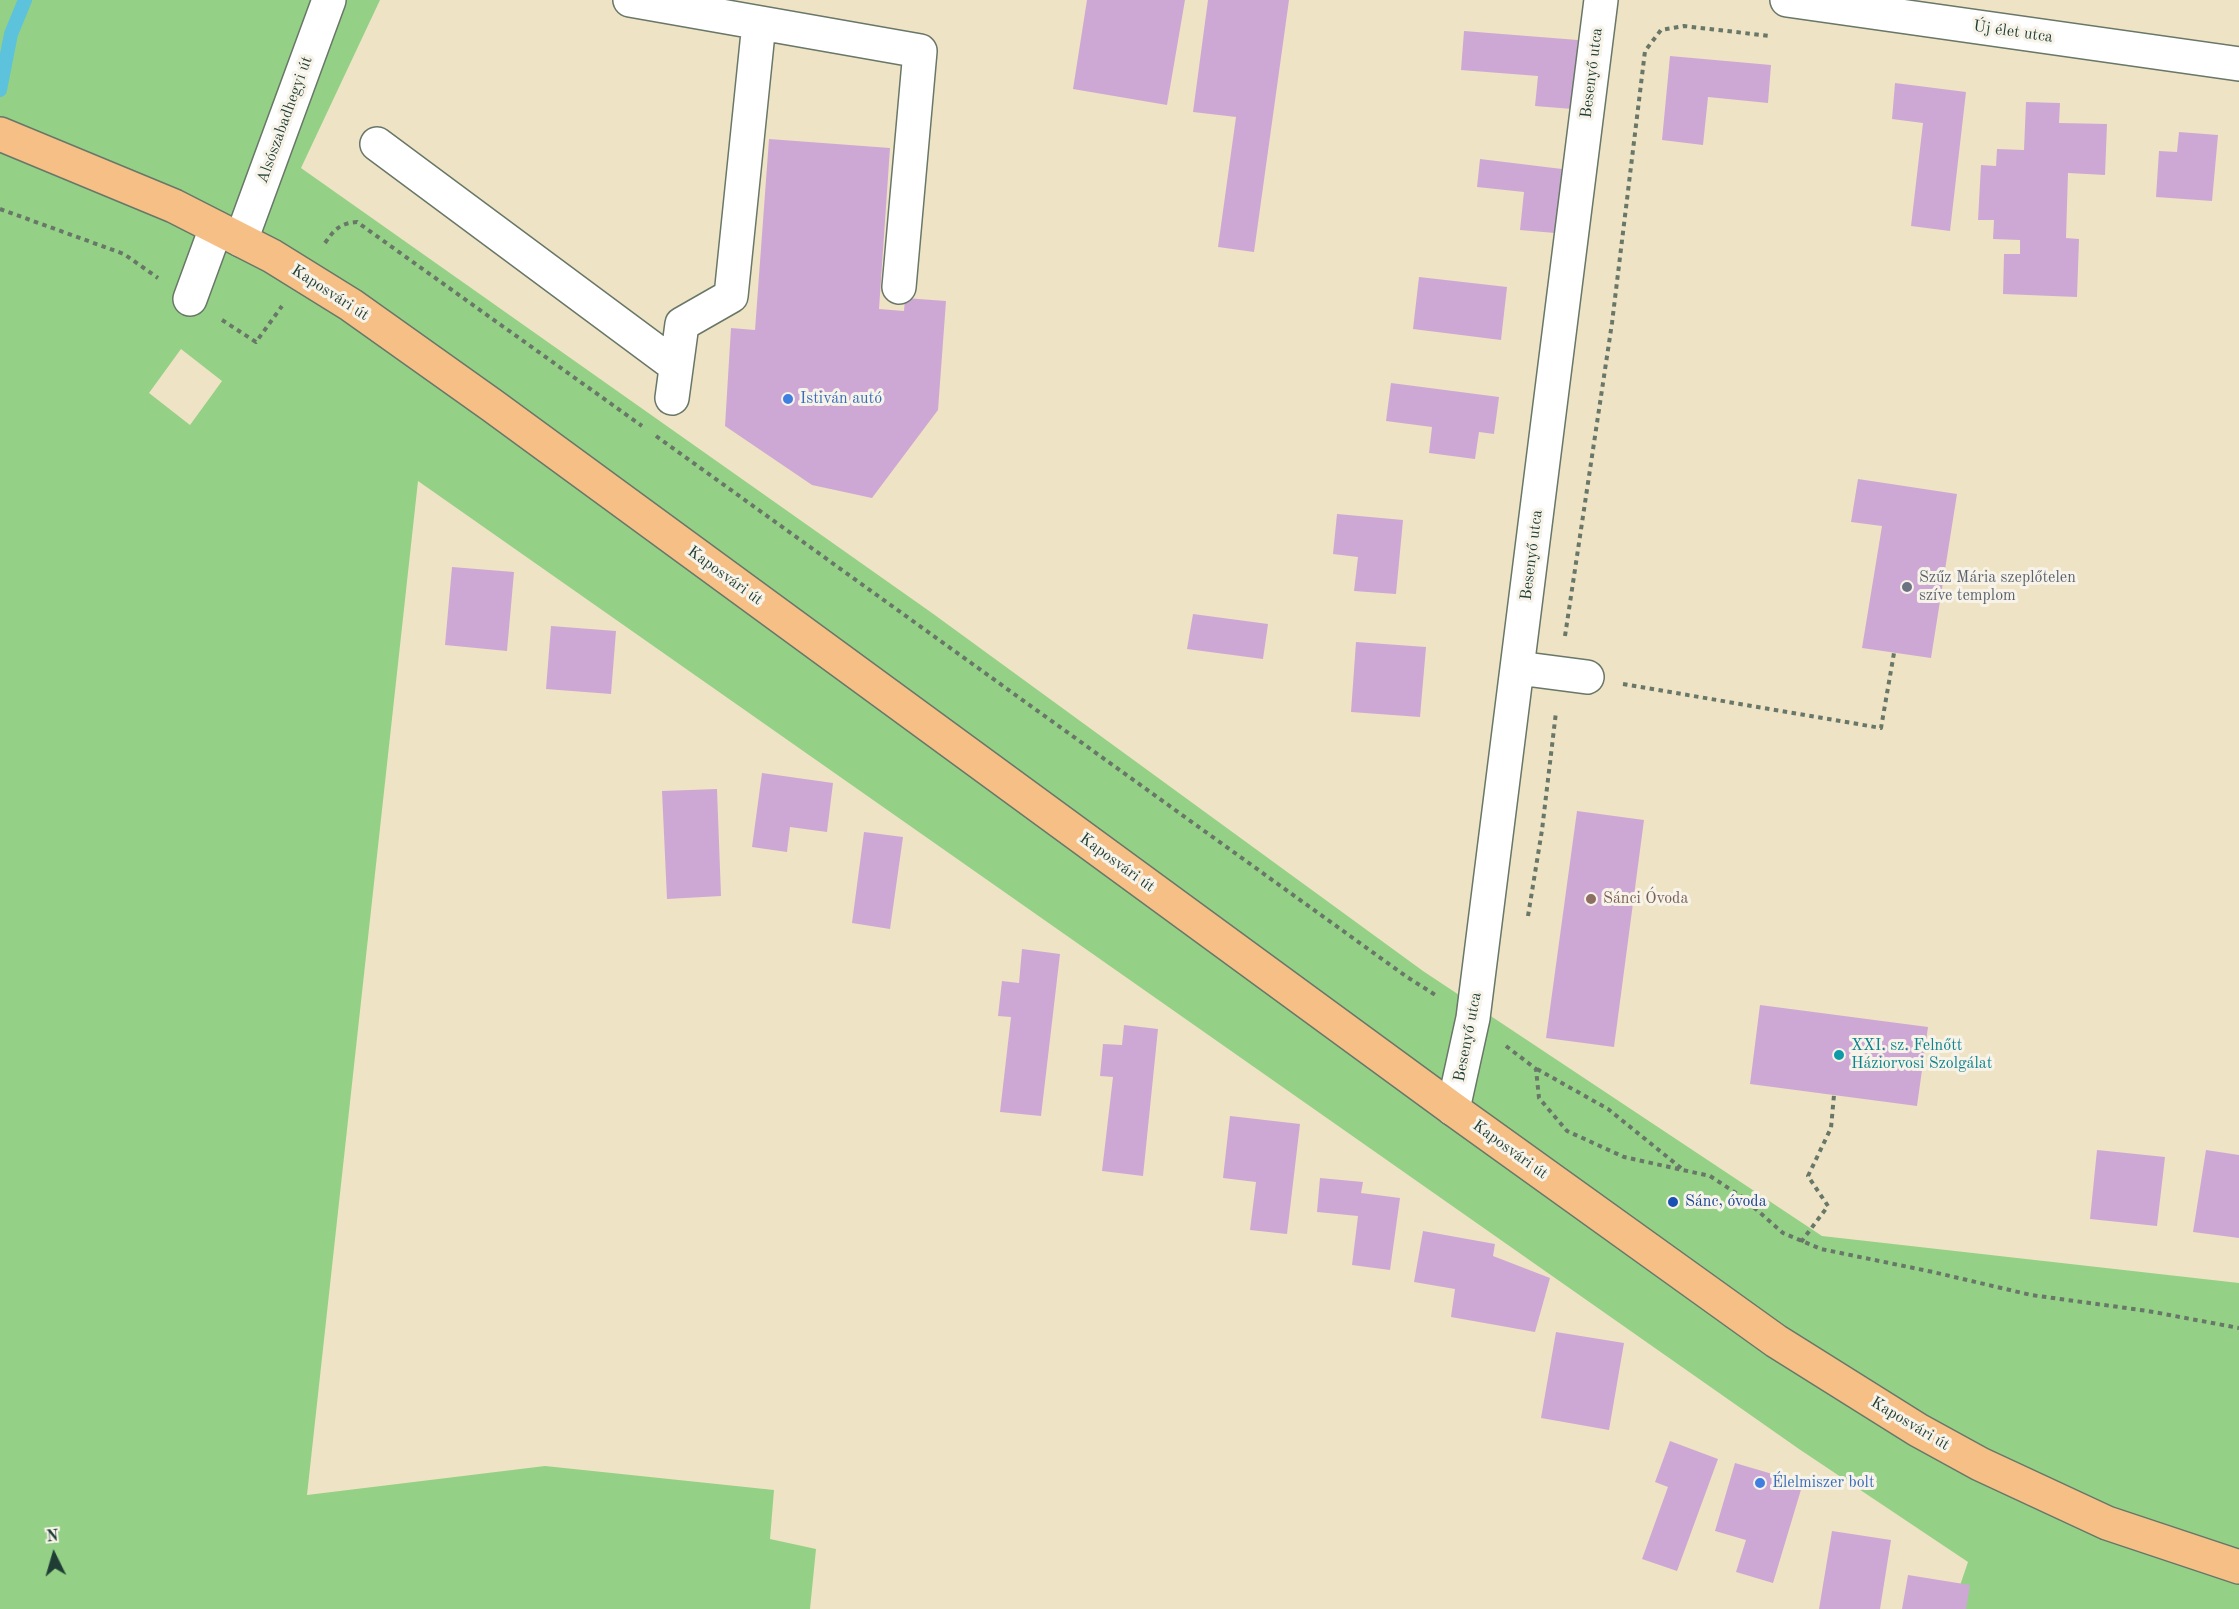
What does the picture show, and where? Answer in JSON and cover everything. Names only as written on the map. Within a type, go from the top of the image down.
[{"type":"main road","name":"Kaposvári út","points":[[4,135],[174,206],[272,256],[351,305],[503,413],[1453,1109],[1776,1341],[1918,1430],[1980,1464],[2107,1523],[2239,1567]]},
{"type":"street","name":"Alsószabadhegyi út","points":[[190,299],[229,234],[328,0]]},
{"type":"street","points":[[630,0],[920,51],[899,287]]},
{"type":"street","name":"Besenyő utca","points":[[1453,1109],[1473,1018],[1601,0]]},
{"type":"street","name":"Új élet utca","points":[[1787,0],[2239,64]]},
{"type":"street","points":[[672,398],[682,324],[731,297],[759,23]]},
{"type":"street","points":[[377,144],[676,366]]},
{"type":"street","points":[[1518,668],[1574,675]]},
{"type":"path","points":[[1527,921],[1542,830],[1574,675],[1569,607],[1612,323],[1645,51],[1660,30],[1683,26],[1776,37]]},
{"type":"path","points":[[0,209],[124,254],[256,342],[335,229],[347,222],[357,222],[950,646],[1407,977]]},
{"type":"path","points":[[1574,675],[1881,728],[1894,653]]},
{"type":"path","points":[[1473,1018],[1536,1069],[1608,1109],[1683,1169]]},
{"type":"path","points":[[1507,1047],[1509,1035]]},
{"type":"path","points":[[1536,1069],[1539,1098],[1567,1131],[1624,1157],[1710,1176],[1742,1197],[1783,1233],[1801,1242],[1821,1249],[2031,1295],[2148,1311],[2239,1328]]},
{"type":"path","points":[[1801,1242],[1828,1206],[1809,1176],[1831,1128],[1834,1095]]},
{"type":"green space","points":[[0,0],[380,0],[301,168],[932,613],[1423,971],[1822,1236],[2239,1283],[2239,1609],[1952,1609],[1968,1562],[1799,1449],[418,481],[307,1495],[545,1466],[774,1490],[770,1539],[816,1549],[810,1609],[0,1609]],"holes":[[[181,349],[222,381],[190,425],[149,393]]]},
{"type":"building","points":[[1087,0],[1185,0],[1167,105],[1073,89]]},
{"type":"building","points":[[1208,0],[1289,0],[1254,252],[1218,247],[1236,117],[1193,112]]},
{"type":"building","points":[[1464,31],[1578,40],[1572,109],[1535,106],[1538,76],[1461,70]]},
{"type":"building","points":[[1670,56],[1771,65],[1768,103],[1708,97],[1703,145],[1662,140]]},
{"type":"building","points":[[1895,83],[1966,92],[1950,231],[1911,226],[1923,123],[1892,119]]},
{"type":"building","points":[[2026,102],[2060,103],[2059,123],[2107,124],[2105,175],[2068,173],[2066,238],[2079,239],[2077,297],[2003,294],[2004,254],[2020,254],[2020,240],[1993,239],[1994,220],[1978,220],[1981,165],[1996,166],[1997,149],[2024,150]]},
{"type":"building","points":[[2179,132],[2218,135],[2212,201],[2156,197],[2159,151],[2177,152]]},
{"type":"building","points":[[769,139],[890,148],[879,309],[904,311],[905,298],[946,301],[938,410],[872,498],[812,485],[725,426],[731,328],[755,330]]},
{"type":"building","points":[[1480,159],[1562,169],[1555,233],[1520,230],[1524,192],[1477,187]]},
{"type":"building","points":[[1419,277],[1507,287],[1501,340],[1413,329]]},
{"type":"building","points":[[1391,383],[1499,397],[1494,434],[1479,432],[1475,459],[1429,453],[1432,427],[1386,421]]},
{"type":"building","name":"Szűz Mária szeplőtelen szíve templom","points":[[1858,479],[1957,494],[1931,658],[1862,648],[1882,526],[1851,522]]},
{"type":"building","points":[[1337,514],[1403,520],[1396,594],[1354,591],[1358,557],[1333,554]]},
{"type":"building","points":[[452,567],[514,572],[507,651],[445,645]]},
{"type":"building","points":[[1193,614],[1268,624],[1263,659],[1187,649]]},
{"type":"building","points":[[551,626],[616,631],[611,694],[546,689]]},
{"type":"building","points":[[1356,642],[1426,647],[1420,717],[1351,712]]},
{"type":"building","points":[[762,773],[833,783],[827,832],[790,827],[787,852],[752,847]]},
{"type":"building","points":[[717,789],[721,896],[667,899],[662,791]]},
{"type":"building","points":[[1577,811],[1644,820],[1614,1047],[1546,1038]]},
{"type":"building","points":[[864,832],[903,837],[890,929],[852,923]]},
{"type":"building","points":[[1022,949],[1060,954],[1041,1116],[1000,1112],[1011,1017],[998,1016],[1002,981],[1019,983]]},
{"type":"building","name":"XXI. sz. Felnőtt Háziorvosi Szolgálat","points":[[1760,1005],[1928,1027],[1917,1106],[1750,1084]]},
{"type":"building","points":[[1124,1025],[1158,1029],[1143,1176],[1102,1171],[1113,1077],[1100,1076],[1103,1044],[1122,1045]]},
{"type":"building","points":[[1230,1116],[1300,1124],[1287,1234],[1250,1230],[1256,1182],[1223,1178]]},
{"type":"building","points":[[2097,1150],[2165,1157],[2157,1226],[2090,1219]]},
{"type":"building","points":[[2206,1150],[2239,1155],[2239,1238],[2193,1232]]},
{"type":"building","points":[[1320,1178],[1363,1182],[1361,1193],[1400,1198],[1390,1270],[1352,1265],[1358,1216],[1317,1212]]},
{"type":"building","points":[[1423,1231],[1495,1244],[1493,1256],[1550,1278],[1535,1332],[1451,1317],[1455,1289],[1414,1282]]},
{"type":"building","points":[[1556,1332],[1624,1343],[1609,1430],[1541,1418]]},
{"type":"building","points":[[1670,1441],[1718,1459],[1677,1571],[1642,1559],[1668,1487],[1655,1482]]},
{"type":"building","points":[[1735,1463],[1803,1483],[1773,1583],[1736,1572],[1746,1540],[1715,1531]]},
{"type":"building","points":[[1832,1531],[1891,1540],[1880,1609],[1819,1609]]},
{"type":"building","points":[[1908,1575],[1970,1585],[1966,1609],[1902,1609]]},
{"type":"waterway","points":[[0,90],[11,34],[25,0]]},
{"type":"place","name":"Istiván autó","points":[[788,399]]},
{"type":"place","name":"Szűz Mária szeplőtelen szíve templom","points":[[1907,587]]},
{"type":"place","name":"Sánci Óvoda","points":[[1591,899]]},
{"type":"place","name":"XXI. sz. Felnőtt Háziorvosi Szolgálat","points":[[1839,1055]]},
{"type":"place","name":"Sánc, óvoda","points":[[1673,1202]]},
{"type":"place","name":"Élelmiszer bolt","points":[[1760,1483]]}]
